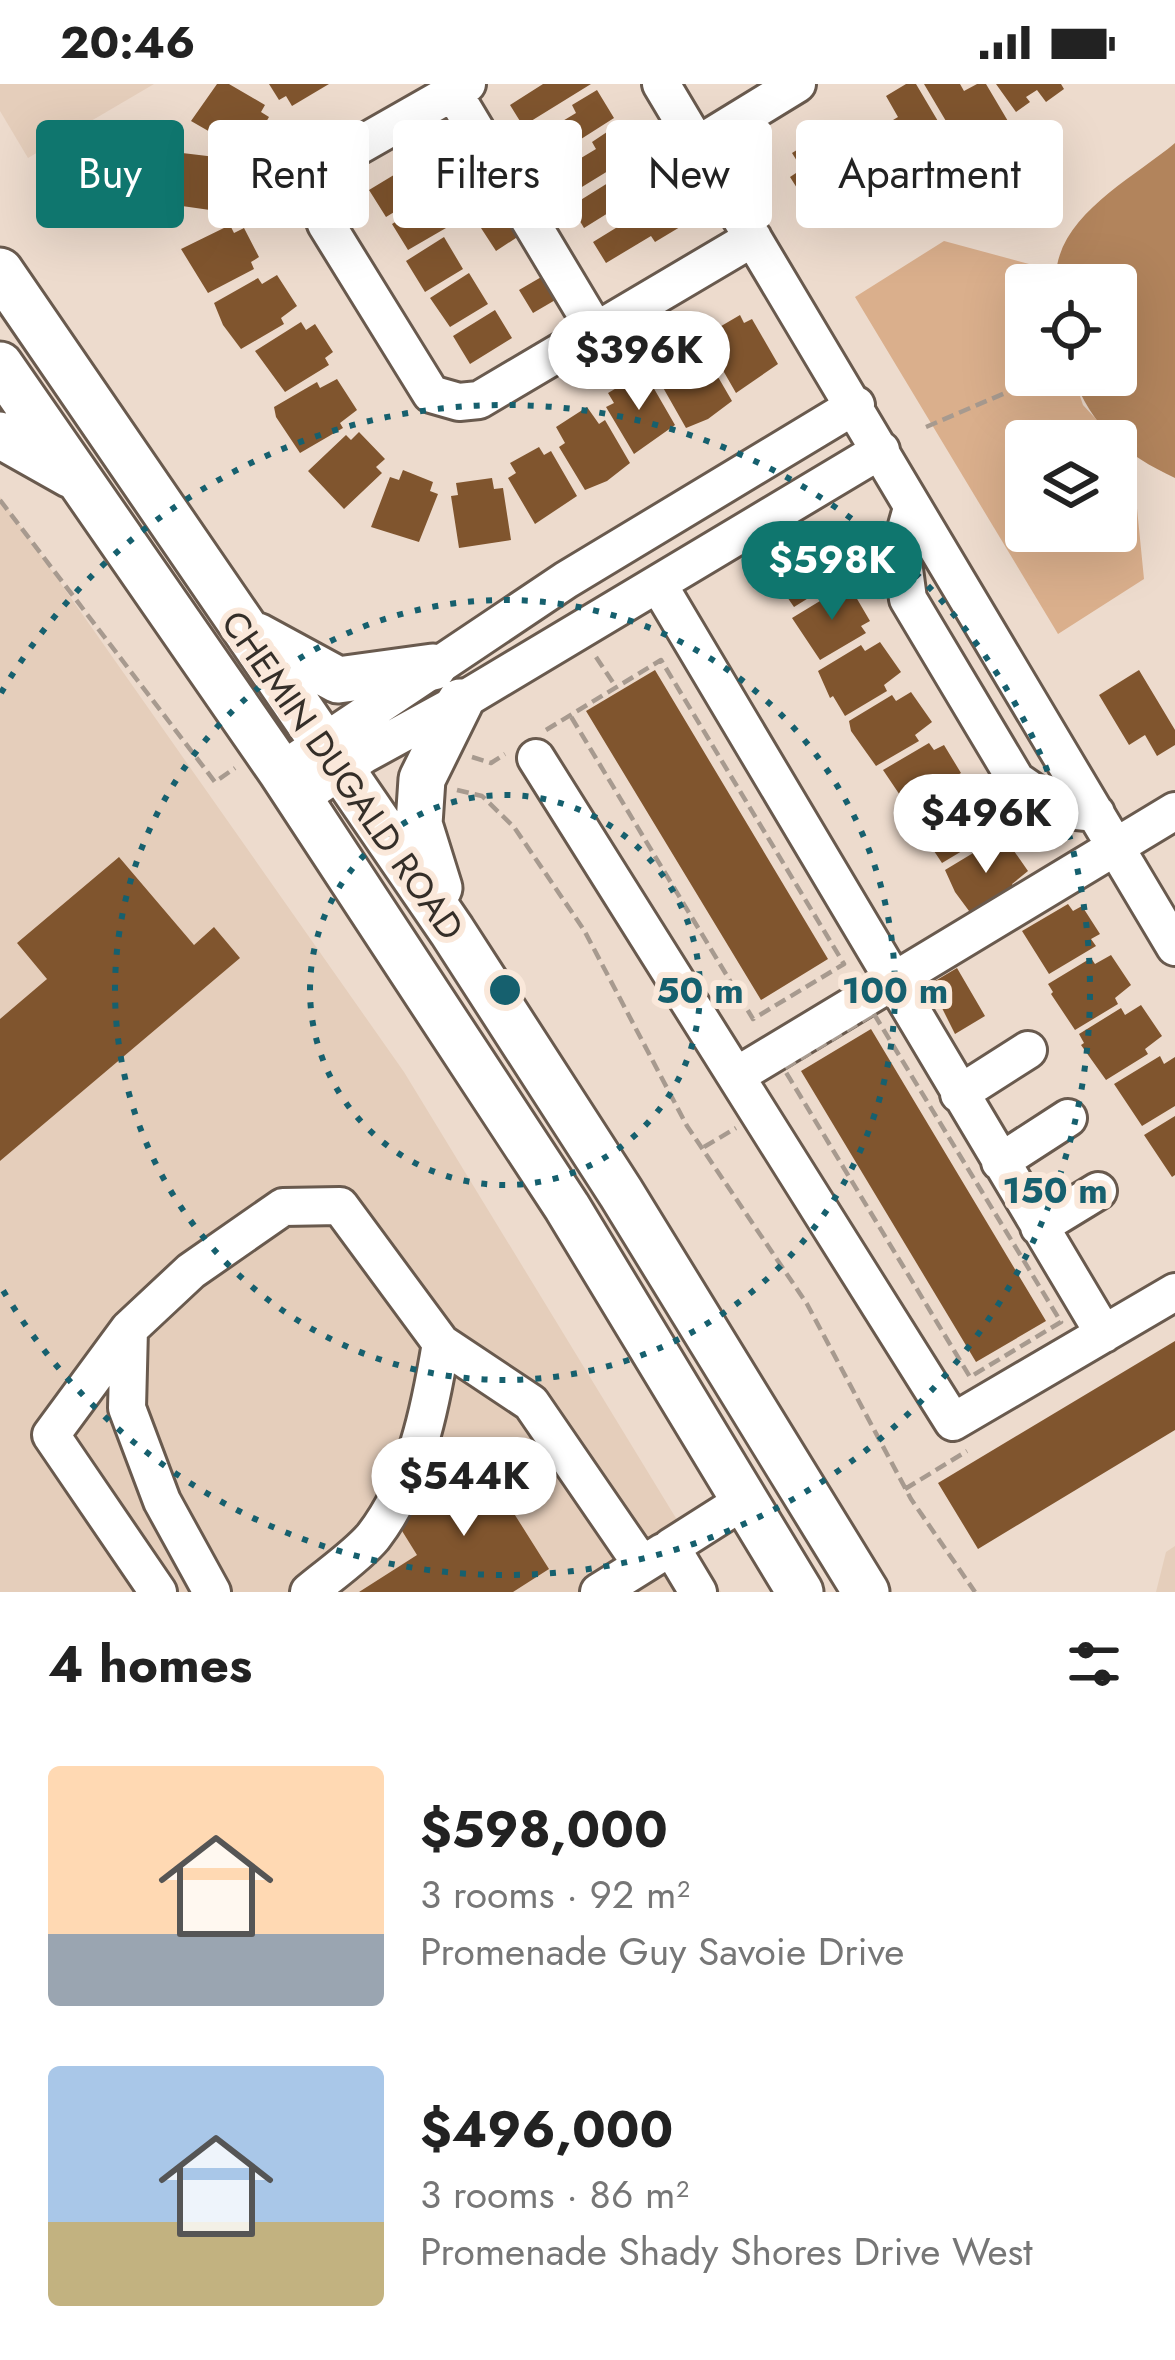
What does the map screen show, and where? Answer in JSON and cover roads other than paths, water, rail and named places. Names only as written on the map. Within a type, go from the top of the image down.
[{"type":"main road","name":"CHEMIN DUGALD ROAD","points":[[2,278],[452,931],[621,1193],[866,1592]]},
{"type":"main road","name":"CHEMIN DUGALD ROAD","points":[[0,365],[290,785],[567,1207],[800,1592]]},
{"type":"main road","points":[[0,435],[77,478]]},
{"type":"main road","points":[[240,626],[338,680],[447,684],[422,779],[418,824],[452,931]]},
{"type":"street","points":[[661,84],[684,120]]},
{"type":"street","points":[[738,120],[796,84]]},
{"type":"street","points":[[596,331],[460,88],[346,153],[312,187],[326,224],[430,394],[459,402],[478,400],[596,331],[753,238]]},
{"type":"street","points":[[747,228],[1175,946]]},
{"type":"street","points":[[447,684],[566,580],[856,405]]},
{"type":"street","points":[[290,785],[447,684],[658,584],[881,450]]},
{"type":"street","points":[[913,508],[901,547],[908,599],[1016,780],[1058,808],[1096,813]]},
{"type":"street","points":[[658,584],[1104,1334]]},
{"type":"street","points":[[526,749],[952,1422],[1175,1292]]},
{"type":"street","points":[[736,1076],[1175,811]]},
{"type":"street","points":[[959,1094],[1028,1050]]},
{"type":"street","points":[[1000,1162],[1068,1118]]},
{"type":"street","points":[[1039,1226],[1098,1191]]},
{"type":"street","points":[[158,1592],[51,1435],[129,1329],[190,1271],[283,1207],[340,1206],[441,1343],[531,1403],[656,1556],[698,1592]]},
{"type":"street","points":[[129,1329],[127,1408],[162,1502],[212,1592]]},
{"type":"street","points":[[309,1592],[372,1538],[411,1469],[431,1403],[441,1343]]},
{"type":"street","points":[[599,1592],[745,1500]]}]
